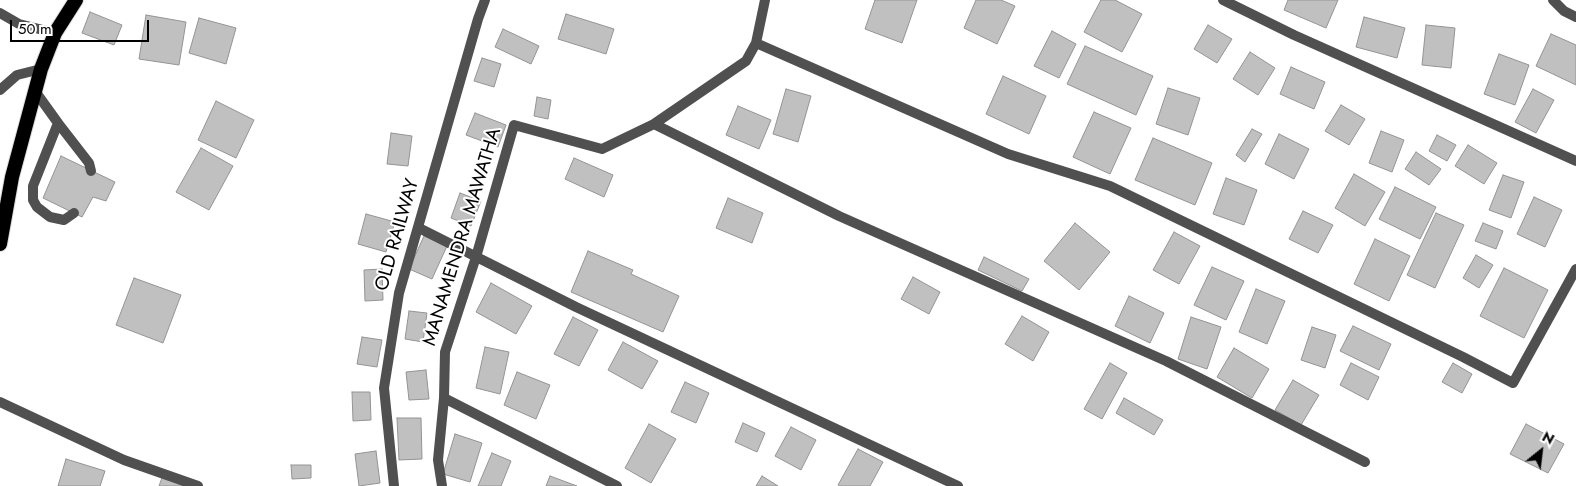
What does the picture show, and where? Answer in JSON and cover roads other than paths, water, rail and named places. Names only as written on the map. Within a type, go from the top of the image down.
[{"type":"highway","points":[[0,244],[12,177],[41,69],[56,32],[76,0]]},
{"type":"street","name":"OLD RAILWAY","points":[[394,486],[384,388],[399,293],[485,0]]},
{"type":"street","name":"MANAMENDRA MAWATHA","points":[[442,486],[438,460],[444,398],[445,352],[476,257],[514,125],[602,149],[654,124],[746,61],[756,44],[765,0]]},
{"type":"street","points":[[1223,0],[1294,35],[1576,161]]},
{"type":"street","points":[[1553,0],[1564,11],[1576,17]]},
{"type":"street","points":[[0,13],[19,24],[56,32]]},
{"type":"street","points":[[756,44],[1008,154],[1110,186],[1513,383],[1576,269]]},
{"type":"street","points":[[0,90],[17,75],[41,69]]},
{"type":"street","points":[[35,91],[89,163],[92,171]]},
{"type":"street","points":[[58,123],[33,186],[34,200],[37,208],[50,217],[64,220],[74,213]]},
{"type":"street","points":[[654,124],[839,216],[1166,362],[1364,462]]},
{"type":"street","points":[[418,228],[576,307],[958,486]]},
{"type":"street","points":[[444,398],[617,486]]},
{"type":"street","points":[[0,402],[124,460],[198,486]]}]
